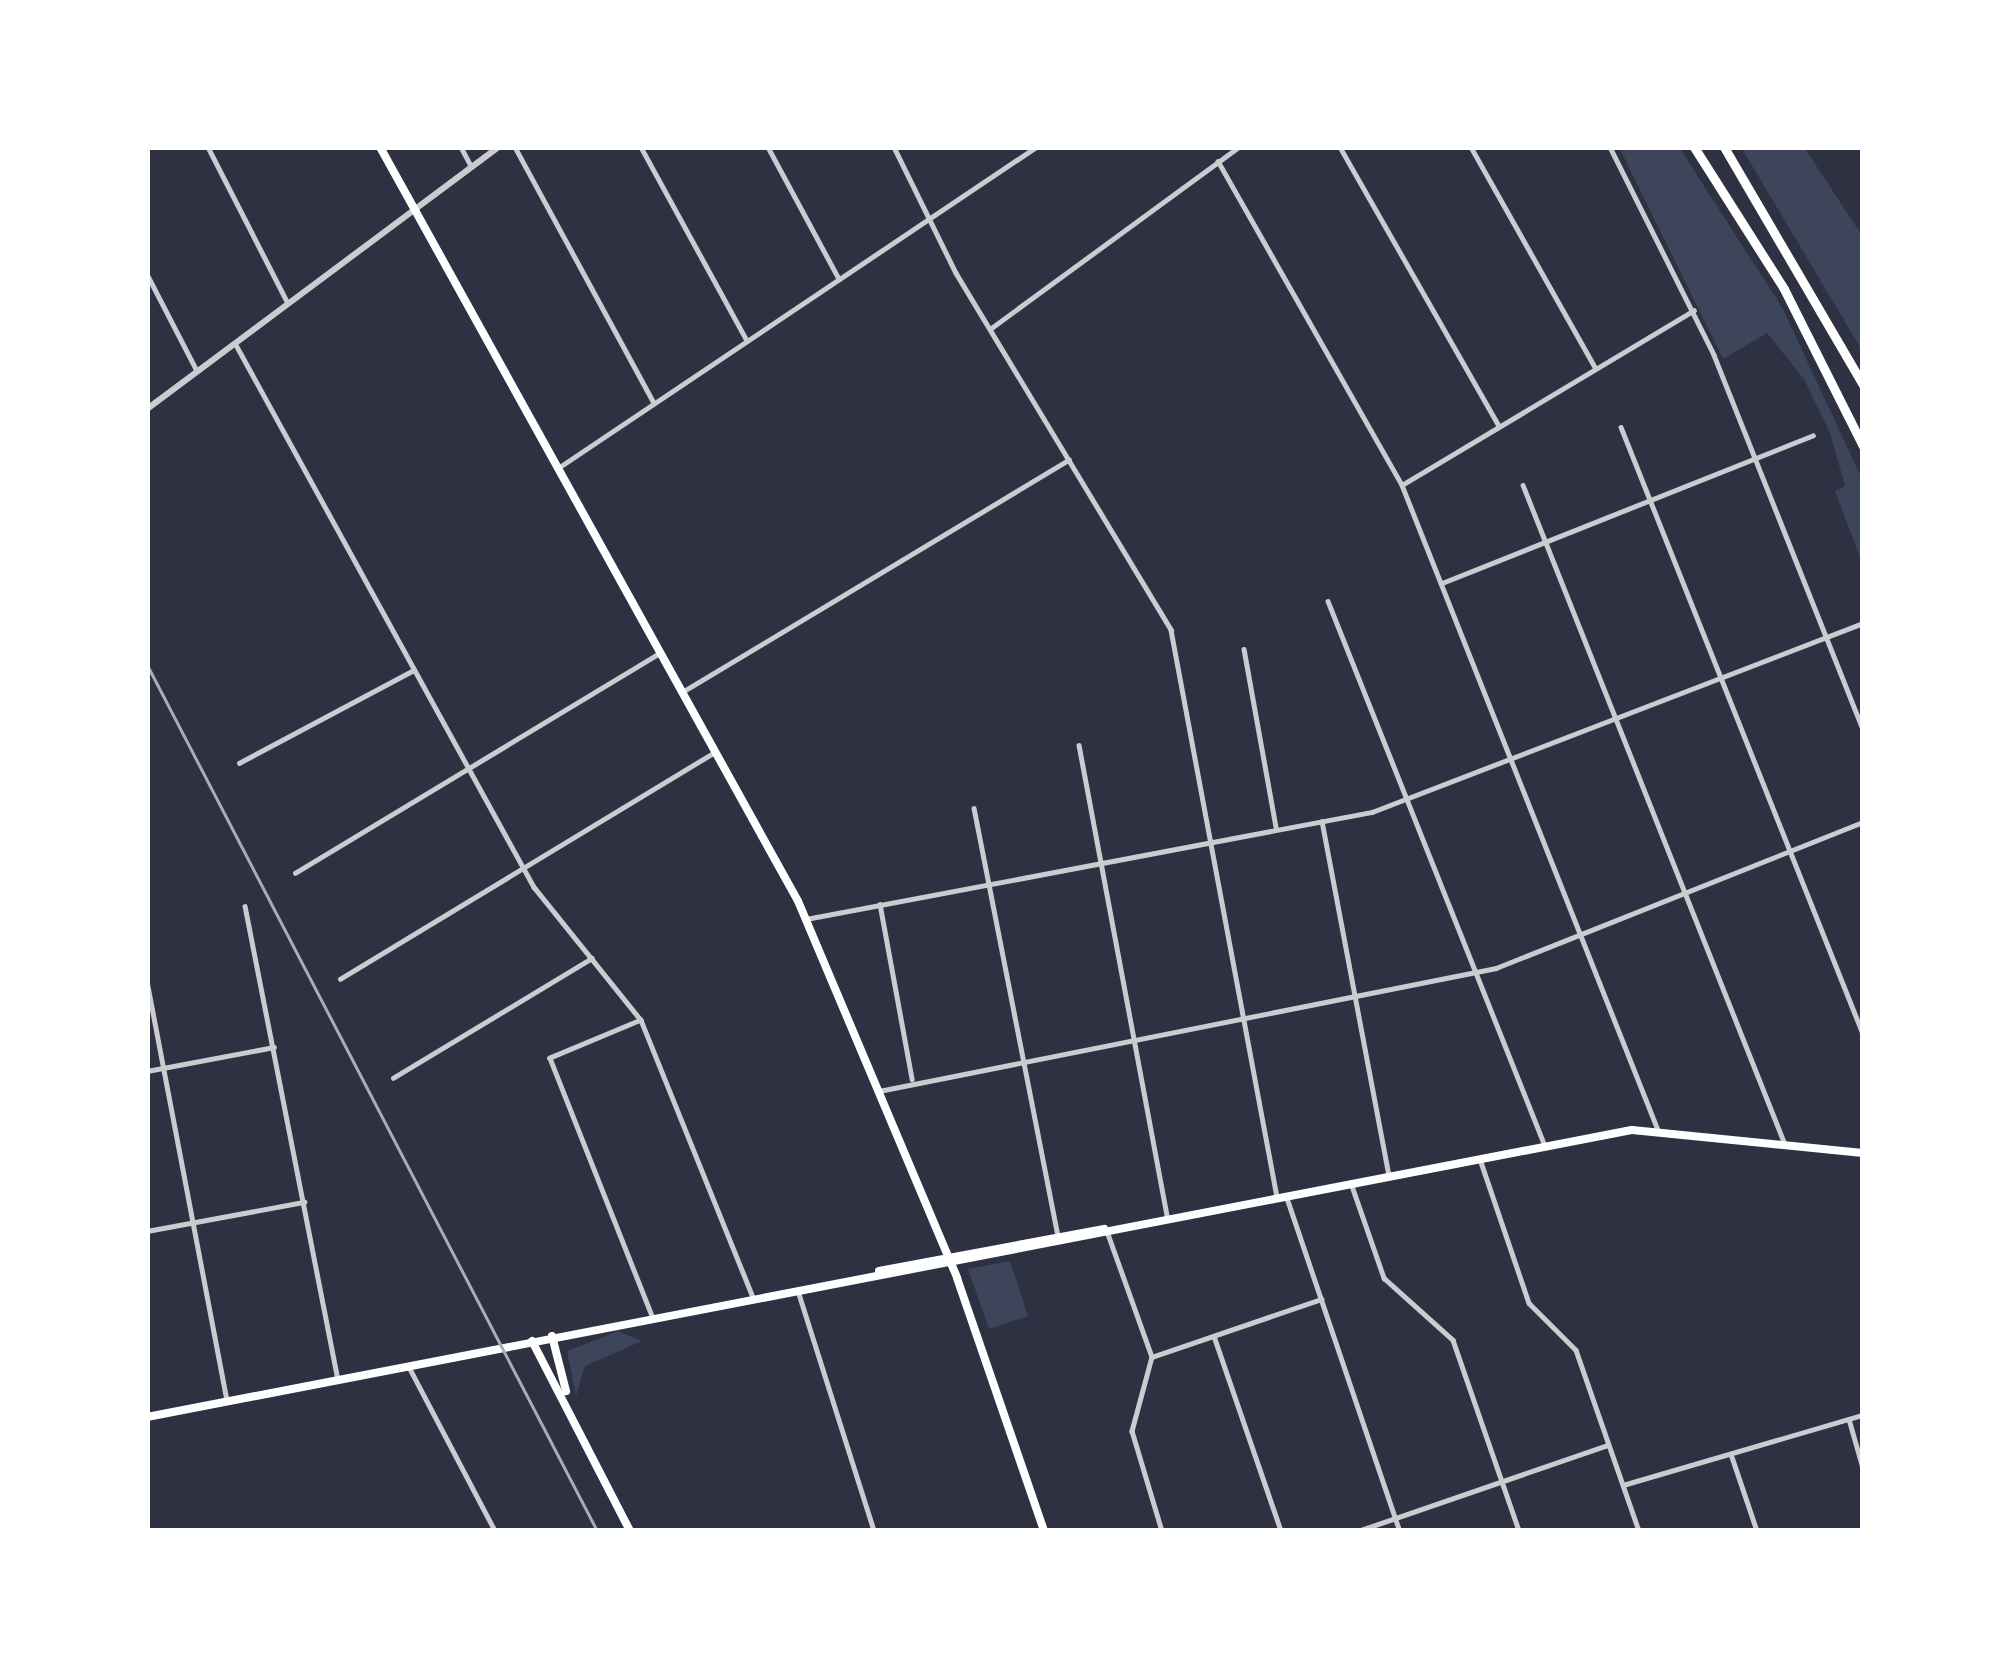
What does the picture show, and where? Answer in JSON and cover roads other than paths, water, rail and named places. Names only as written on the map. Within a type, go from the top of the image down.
[{"type":"highway","points":[[1694,147],[1784,289],[1863,446]]},
{"type":"highway","points":[[1724,147],[1863,385]]},
{"type":"main road","points":[[380,147],[418,206],[806,919],[951,1264],[1043,1531]]},
{"type":"main road","points":[[147,1417],[873,1274],[1059,1244],[1167,1217],[1545,1146],[1658,1130],[1863,1153]]},
{"type":"main road","points":[[873,1274],[946,1253],[1057,1231],[1106,1230]]},
{"type":"main road","points":[[552,1336],[570,1403]]},
{"type":"main road","points":[[531,1341],[570,1403],[630,1531]]},
{"type":"street","points":[[208,147],[288,303]]},
{"type":"street","points":[[461,147],[471,166]]},
{"type":"street","points":[[147,409],[497,147]]},
{"type":"street","points":[[515,147],[654,403]]},
{"type":"street","points":[[641,147],[747,340]]},
{"type":"street","points":[[768,147],[839,279]]},
{"type":"street","points":[[894,147],[990,328],[1171,630],[1281,1196],[1400,1531]]},
{"type":"street","points":[[1020,147],[1024,155]]},
{"type":"street","points":[[561,466],[1036,147]]},
{"type":"street","points":[[990,328],[1239,147]]},
{"type":"street","points":[[1340,147],[1499,426]]},
{"type":"street","points":[[1471,147],[1596,368]]},
{"type":"street","points":[[1610,147],[1694,310],[1863,730]]},
{"type":"street","points":[[1218,161],[1402,485],[1658,1130]]},
{"type":"street","points":[[147,274],[197,371]]},
{"type":"street","points":[[1402,485],[1694,310]]},
{"type":"street","points":[[235,343],[524,868],[641,1020],[753,1297]]},
{"type":"street","points":[[1621,427],[1863,1034]]},
{"type":"street","points":[[1442,583],[1813,435]]},
{"type":"street","points":[[684,691],[1069,460]]},
{"type":"street","points":[[1523,485],[1784,1142]]},
{"type":"street","points":[[1328,601],[1545,1146]]},
{"type":"street","points":[[806,919],[1407,801],[1863,623]]},
{"type":"street","points":[[1244,649],[1277,829]]},
{"type":"street","points":[[296,873],[662,652]]},
{"type":"street","points":[[239,763],[413,670]]},
{"type":"street","points":[[1079,745],[1167,1217]]},
{"type":"street","points":[[340,979],[716,751]]},
{"type":"street","points":[[974,808],[1059,1244]]},
{"type":"street","points":[[1322,821],[1389,1175]]},
{"type":"street","points":[[879,1091],[912,1079],[1475,972],[1863,822]]},
{"type":"street","points":[[880,904],[912,1079]]},
{"type":"street","points":[[245,906],[338,1380]]},
{"type":"street","points":[[392,1078],[592,958]]},
{"type":"street","points":[[147,981],[227,1401]]},
{"type":"street","points":[[641,1020],[550,1058],[653,1318]]},
{"type":"street","points":[[147,1071],[274,1046]]},
{"type":"street","points":[[1480,1159],[1529,1303],[1576,1350],[1639,1531]]},
{"type":"street","points":[[1351,1183],[1384,1278],[1454,1340],[1519,1531]]},
{"type":"street","points":[[147,1231],[304,1202]]},
{"type":"street","points":[[1106,1230],[1152,1357],[1132,1431],[1162,1531]]},
{"type":"street","points":[[798,1289],[874,1531]]},
{"type":"street","points":[[1152,1357],[1321,1299]]},
{"type":"street","points":[[1214,1336],[1281,1531]]},
{"type":"street","points":[[408,1365],[495,1531]]},
{"type":"street","points":[[1623,1485],[1863,1415]]},
{"type":"street","points":[[1849,1419],[1863,1468]]},
{"type":"street","points":[[1358,1531],[1609,1445]]},
{"type":"street","points":[[1731,1454],[1757,1531]]},
{"type":"railway","points":[[147,665],[597,1531]]}]
